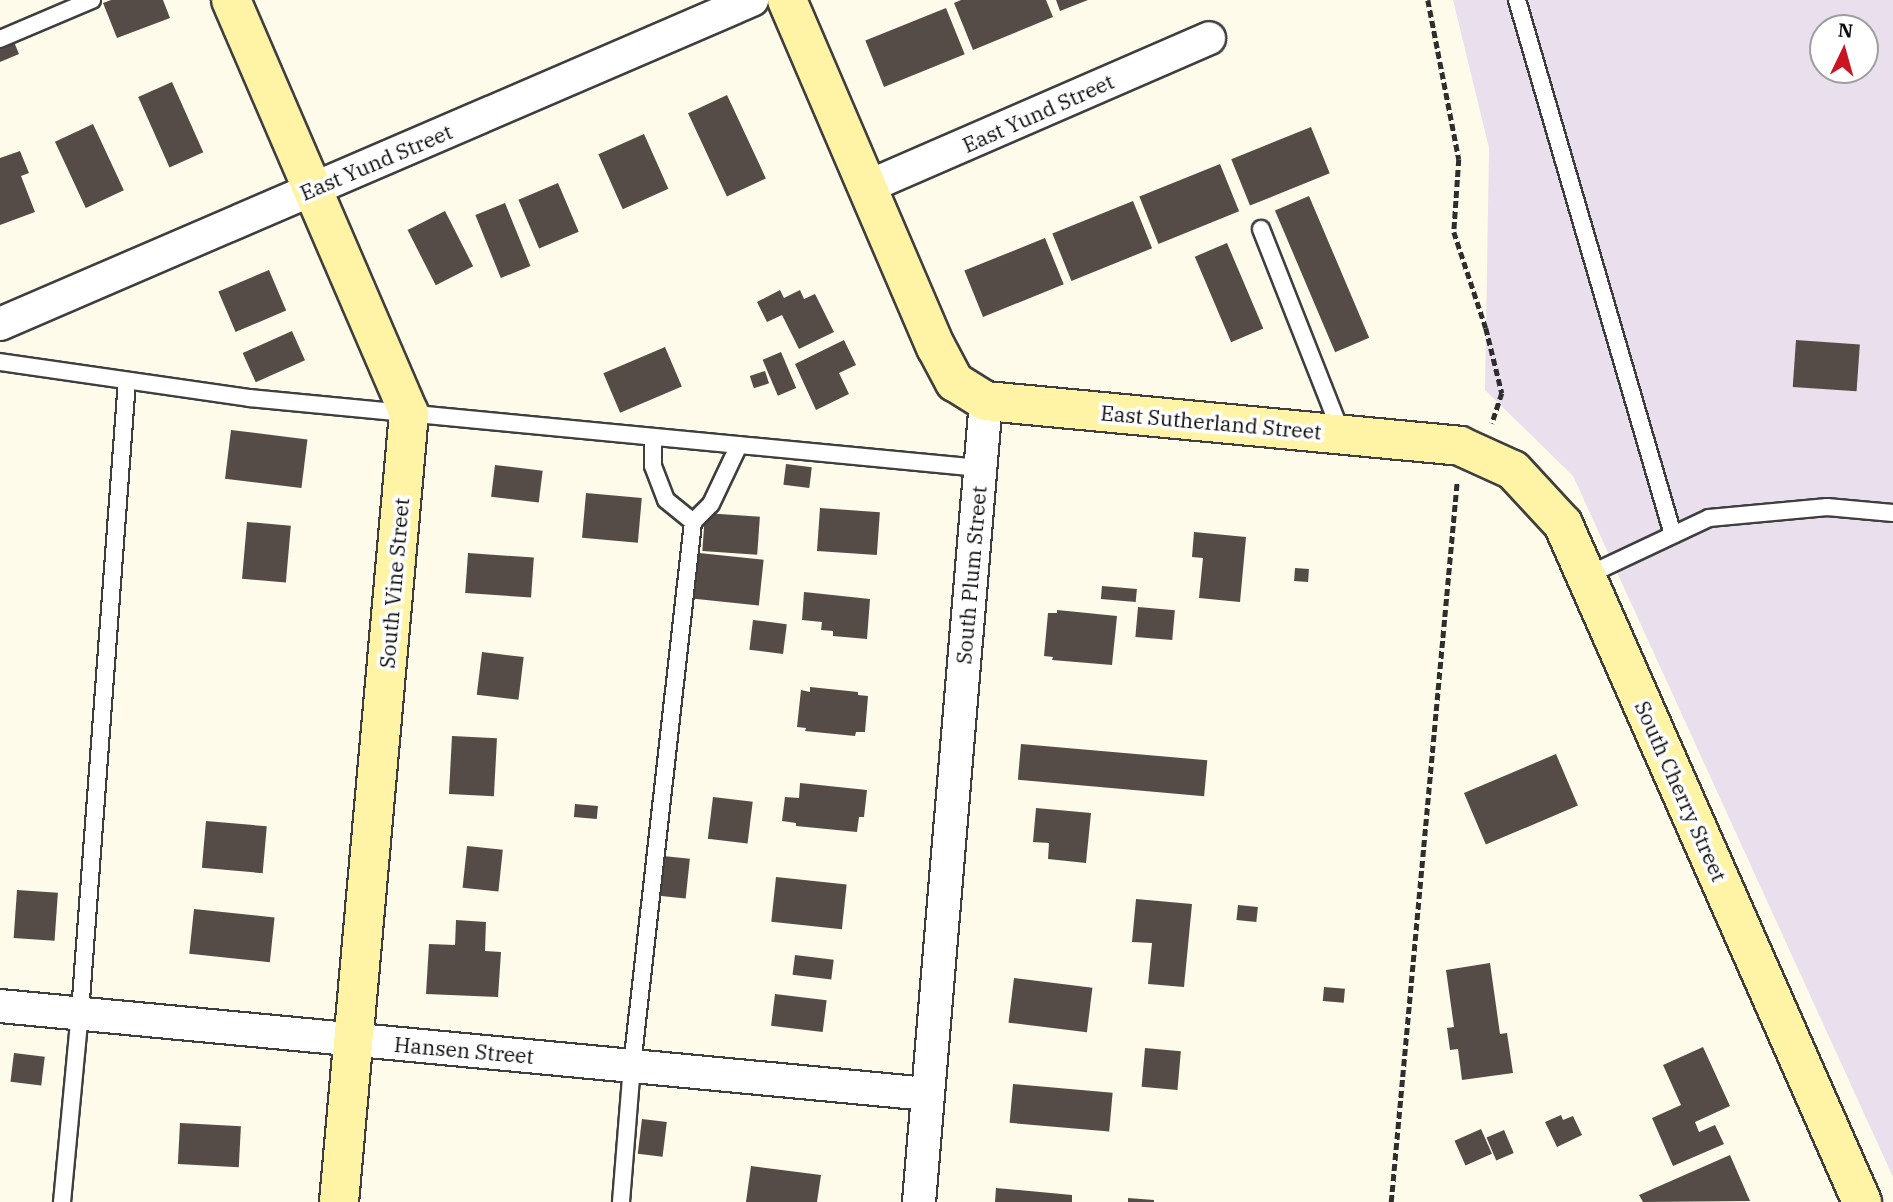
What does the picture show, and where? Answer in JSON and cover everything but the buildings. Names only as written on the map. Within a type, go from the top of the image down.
[{"type":"street","name":"South Vine Street","points":[[231,0],[409,414],[339,1202]]},
{"type":"street","name":"East Yund Street","points":[[0,324],[752,0]]},
{"type":"street","points":[[787,0],[943,359],[956,382],[986,401]]},
{"type":"street","name":"East Yund Street","points":[[867,187],[1209,38]]},
{"type":"street","name":"East Sutherland Street","points":[[986,401],[1435,443]]},
{"type":"street","name":"South Plum Street","points":[[919,1202],[986,401]]},
{"type":"street","name":"South Cherry Street","points":[[1435,443],[1460,446],[1513,470],[1563,523],[1861,1202]]},
{"type":"street","name":"Hansen Street","points":[[0,1006],[928,1094]]},
{"type":"lane","points":[[0,39],[92,0]]},
{"type":"lane","points":[[1517,0],[1673,535]]},
{"type":"lane","points":[[1261,229],[1342,435]]},
{"type":"lane","points":[[0,362],[249,398],[980,468]]},
{"type":"lane","points":[[62,1202],[80,1013],[127,381]]},
{"type":"lane","points":[[653,437],[653,466],[666,500],[693,522]]},
{"type":"lane","points":[[621,1202],[632,1066],[693,522],[711,504],[739,445]]},
{"type":"lane","points":[[1586,576],[1709,518],[1827,506],[1893,513]]},
{"type":"path","points":[[1391,1202],[1457,480],[1490,427],[1502,393],[1486,328],[1454,232],[1459,159],[1428,0]]},
{"type":"shaded area","points":[[1453,0],[1893,0],[1893,1177],[1573,476],[1485,390],[1489,148]]}]
